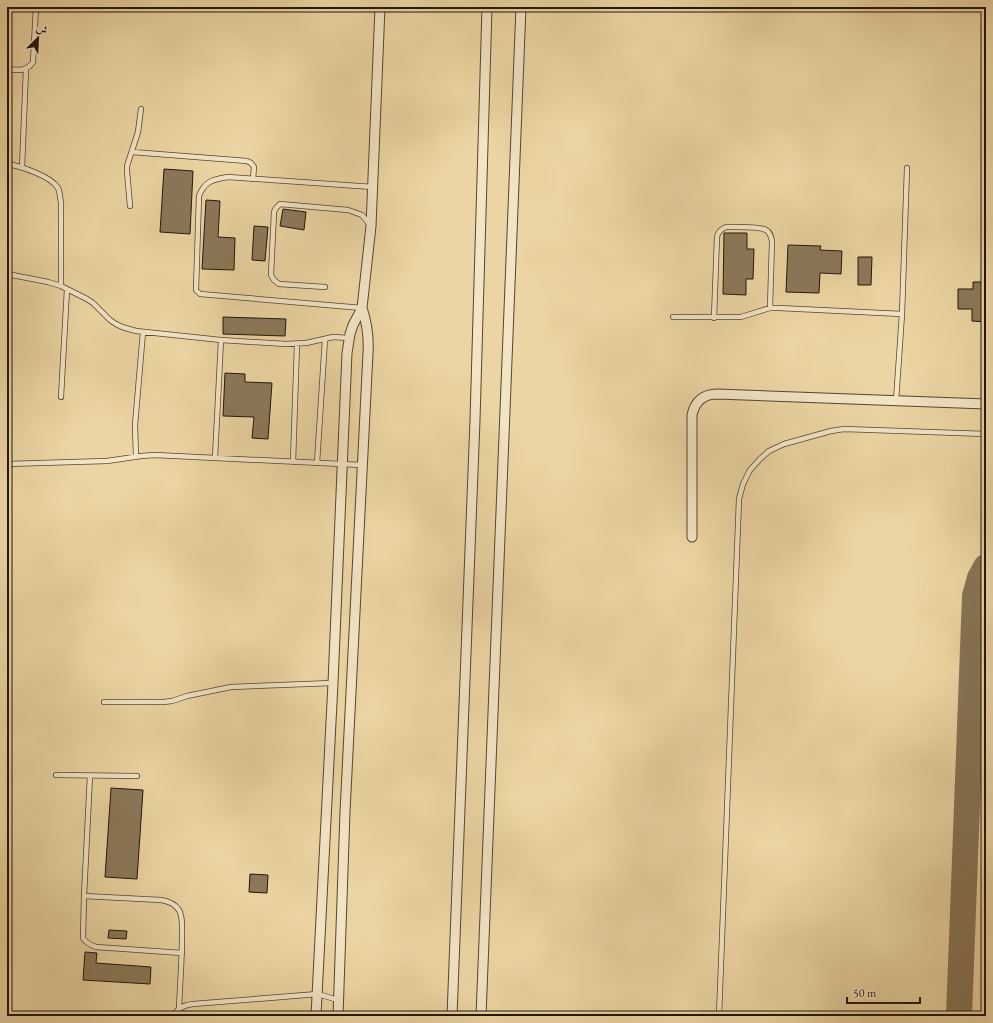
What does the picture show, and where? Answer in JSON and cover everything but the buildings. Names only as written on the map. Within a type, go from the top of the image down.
[{"type":"street","points":[[316,1016],[333,683],[347,353],[353,325],[362,308],[371,226],[380,7]]},
{"type":"street","points":[[452,1016],[475,412],[487,7]]},
{"type":"street","points":[[481,1016],[521,7]]},
{"type":"street","points":[[338,1016],[345,812],[369,344],[367,326],[362,308]]},
{"type":"street","points":[[692,537],[692,415],[695,405],[707,395],[717,394],[986,404]]},
{"type":"lane","points":[[7,69],[26,69],[33,62],[36,7]]},
{"type":"lane","points":[[22,168],[26,69]]},
{"type":"lane","points":[[130,206],[127,172],[128,161],[138,132],[141,109]]},
{"type":"lane","points":[[132,152],[247,161],[254,167],[253,179]]},
{"type":"lane","points":[[7,165],[22,168],[51,181],[58,188],[61,203],[61,286]]},
{"type":"lane","points":[[896,401],[902,314],[907,168]]},
{"type":"lane","points":[[362,308],[205,295],[197,292],[198,196],[204,186],[211,181],[218,178],[228,177],[373,187]]},
{"type":"lane","points":[[325,287],[280,284],[274,280],[272,275],[274,212],[276,208],[280,204],[348,210],[362,215],[371,226]]},
{"type":"lane","points":[[714,318],[717,237],[719,232],[726,227],[761,228],[767,230],[771,235],[770,308]]},
{"type":"lane","points":[[7,274],[61,286],[92,303],[116,324],[143,332],[221,340],[297,344],[340,337],[350,338]]},
{"type":"lane","points":[[61,396],[67,289]]},
{"type":"lane","points":[[673,317],[741,317],[770,308],[902,314]]},
{"type":"lane","points":[[136,457],[136,414],[143,332]]},
{"type":"lane","points":[[317,463],[325,339]]},
{"type":"lane","points":[[215,458],[221,340]]},
{"type":"lane","points":[[293,462],[297,344]]},
{"type":"lane","points":[[719,1016],[739,499],[743,484],[750,470],[769,451],[784,444],[831,431],[844,429],[986,434]]},
{"type":"lane","points":[[7,464],[108,461],[155,455],[362,465]]},
{"type":"lane","points":[[104,702],[163,702],[231,687],[333,683]]},
{"type":"lane","points":[[56,775],[138,776]]},
{"type":"lane","points":[[90,776],[83,938],[90,945],[96,947],[182,953]]},
{"type":"lane","points":[[84,896],[168,901],[179,910],[181,916],[182,953],[179,1009]]},
{"type":"lane","points":[[174,1016],[179,1009],[188,1005],[318,994],[338,1000]]},
{"type":"taxiway","points":[[959,1016],[975,596],[980,578],[986,567]]}]
